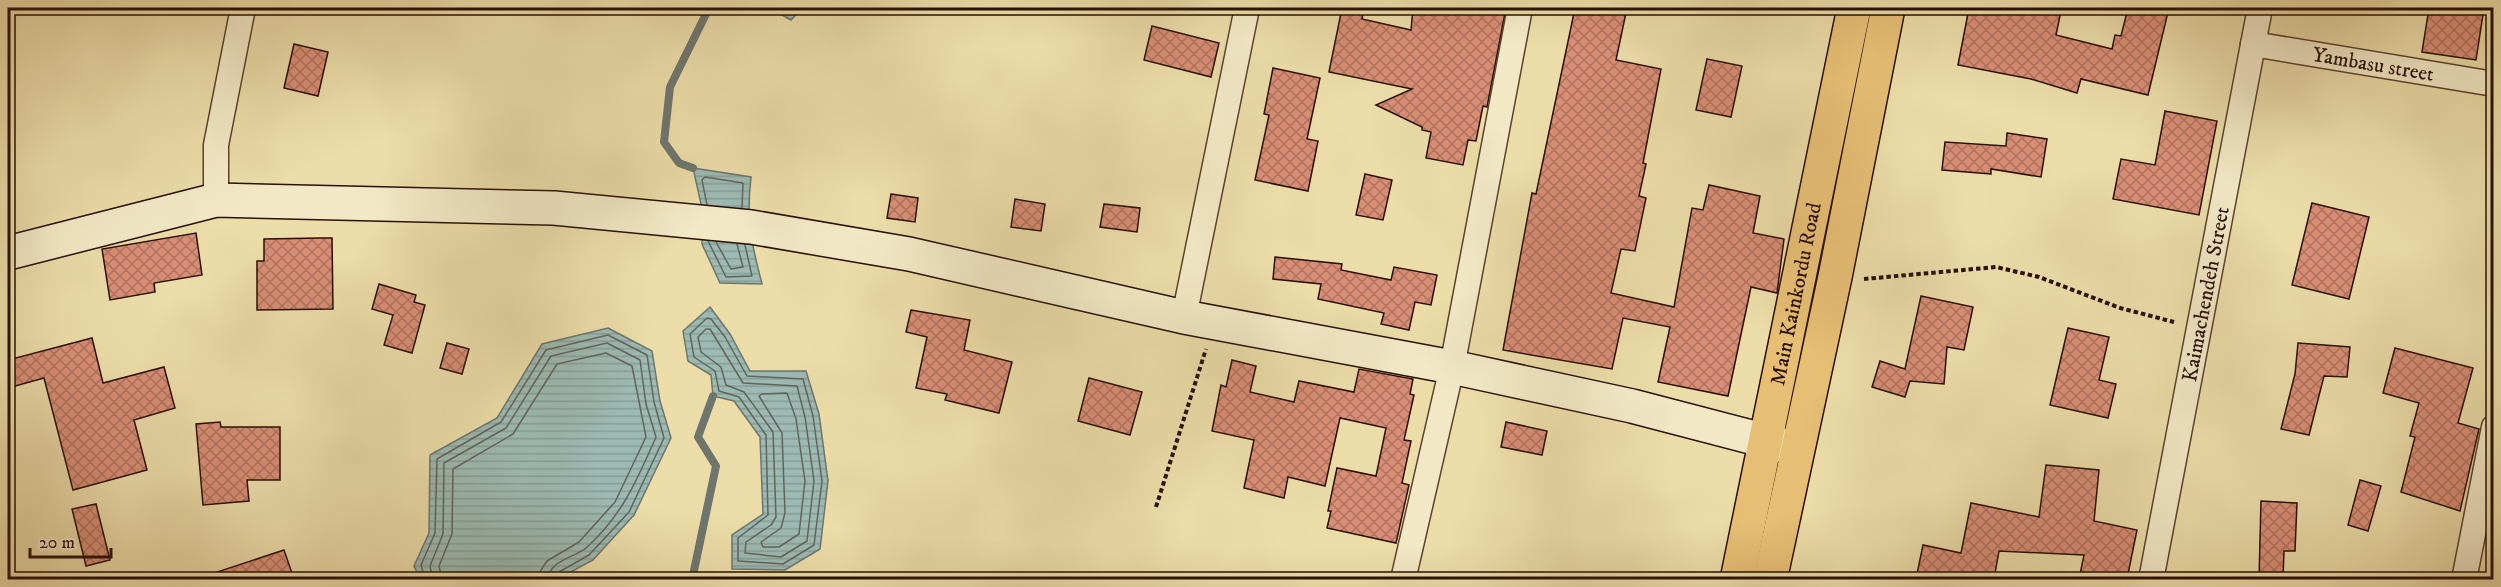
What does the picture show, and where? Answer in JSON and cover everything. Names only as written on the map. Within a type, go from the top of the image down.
[{"type":"main road","name":"Main Kainkordu Road","points":[[1737,579],[1854,8]]},
{"type":"main road","points":[[1770,579],[1835,278],[1888,8]]},
{"type":"main road","points":[[1843,57],[1878,62]]},
{"type":"main road","points":[[1819,177],[1854,183]]},
{"type":"main road","points":[[8,253],[216,200],[554,208],[751,227],[909,254],[1200,320],[1452,367],[1632,406],[1798,449]]},
{"type":"street","points":[[216,200],[216,145],[243,8]]},
{"type":"street","points":[[1200,320],[1247,8]]},
{"type":"street","points":[[1403,579],[1452,367],[1520,8]]},
{"type":"street","name":"Kaimachendeh Street","points":[[2151,579],[2260,8]]},
{"type":"street","name":"Yambasu street","points":[[2253,44],[2493,84]]},
{"type":"street","points":[[2464,579],[2493,431]]},
{"type":"path","points":[[1835,278],[1878,280],[1996,267],[2039,277],[2120,308],[2198,329]]},
{"type":"path","points":[[1156,507],[1200,320]]},
{"type":"water","points":[[769,8],[802,8],[791,20]]},
{"type":"water","points":[[693,168],[751,177],[750,231],[762,284],[720,283],[702,244],[703,213]]},
{"type":"water","points":[[710,307],[730,334],[750,371],[806,371],[819,414],[828,481],[820,549],[785,570],[732,569],[732,535],[763,514],[760,437],[734,401],[713,396],[711,375],[688,361],[683,331]]},
{"type":"water","points":[[608,328],[652,351],[660,401],[671,438],[634,515],[593,560],[558,579],[420,579],[414,566],[429,533],[430,455],[497,418],[542,344]]},
{"type":"building","points":[[1342,8],[1364,8],[1362,19],[1411,30],[1413,8],[1506,8],[1487,107],[1483,106],[1476,141],[1468,140],[1463,165],[1426,158],[1431,132],[1422,130],[1422,127],[1376,105],[1412,89],[1329,72]]},
{"type":"building","points":[[1575,8],[1627,8],[1616,60],[1661,69],[1643,163],[1646,164],[1639,196],[1646,198],[1635,251],[1621,249],[1611,293],[1674,307],[1692,208],[1703,210],[1709,185],[1760,196],[1753,233],[1784,239],[1777,293],[1751,287],[1728,396],[1658,382],[1670,327],[1623,318],[1612,369],[1503,350],[1532,193],[1536,194]]},
{"type":"building","points":[[1969,8],[2044,8],[2061,11],[2056,35],[2112,49],[2115,35],[2121,36],[2128,8],[2169,8],[2148,95],[2081,79],[2077,93],[2031,79],[1958,65]]},
{"type":"building","points":[[2429,8],[2484,8],[2476,60],[2422,52]]},
{"type":"building","points":[[1152,26],[1219,43],[1211,77],[1144,60]]},
{"type":"building","points":[[294,44],[328,52],[318,96],[284,88]]},
{"type":"building","points":[[1707,59],[1742,66],[1731,117],[1696,110]]},
{"type":"building","points":[[1273,68],[1320,78],[1307,139],[1318,141],[1308,191],[1255,180],[1269,115],[1264,114]]},
{"type":"building","points":[[2165,111],[2217,121],[2199,215],[2113,199],[2121,159],[2155,165]]},
{"type":"building","points":[[2007,133],[2047,139],[2041,177],[1991,169],[1991,174],[1942,170],[1945,142],[2006,146]]},
{"type":"building","points":[[1365,174],[1392,180],[1383,220],[1356,215]]},
{"type":"building","points":[[891,194],[918,198],[915,222],[887,218]]},
{"type":"building","points":[[1015,199],[1045,204],[1041,231],[1011,227]]},
{"type":"building","points":[[2312,203],[2369,217],[2349,299],[2292,285]]},
{"type":"building","points":[[1104,204],[1140,208],[1137,232],[1100,227]]},
{"type":"building","points":[[196,233],[202,275],[154,283],[155,292],[110,300],[102,249]]},
{"type":"building","points":[[332,238],[333,309],[257,310],[257,261],[264,261],[264,239]]},
{"type":"building","points":[[1275,257],[1342,264],[1341,270],[1391,280],[1394,267],[1437,275],[1431,305],[1415,302],[1409,330],[1381,324],[1384,313],[1318,299],[1321,284],[1273,279]]},
{"type":"building","points":[[379,284],[416,295],[414,302],[425,305],[412,353],[384,345],[393,315],[372,309]]},
{"type":"building","points":[[1921,296],[1973,307],[1964,350],[1947,347],[1944,384],[1910,381],[1905,397],[1872,387],[1880,361],[1905,369]]},
{"type":"building","points":[[911,310],[970,320],[964,350],[1012,362],[999,413],[945,400],[947,394],[916,388],[927,337],[906,332]]},
{"type":"building","points":[[2068,328],[2109,337],[2099,380],[2116,384],[2108,418],[2050,405]]},
{"type":"building","points":[[92,338],[103,383],[164,367],[175,408],[134,420],[147,470],[73,490],[44,378],[8,388],[8,360]]},
{"type":"building","points":[[447,343],[469,349],[462,374],[440,368]]},
{"type":"building","points":[[2298,343],[2350,347],[2347,377],[2324,376],[2309,435],[2281,429],[2295,374]]},
{"type":"building","points":[[2395,348],[2473,368],[2458,423],[2479,429],[2460,511],[2401,492],[2415,437],[2410,436],[2419,403],[2383,393]]},
{"type":"building","points":[[1232,360],[1256,366],[1250,392],[1294,402],[1299,381],[1354,392],[1359,369],[1413,379],[1410,394],[1414,395],[1404,440],[1411,441],[1402,483],[1409,485],[1396,543],[1327,528],[1331,511],[1328,511],[1337,468],[1376,476],[1386,428],[1340,418],[1325,486],[1288,477],[1284,498],[1244,488],[1254,440],[1212,431],[1221,385],[1226,387]]},
{"type":"building","points":[[1089,378],[1142,392],[1130,435],[1078,421]]},
{"type":"building","points":[[220,422],[221,427],[280,427],[280,480],[247,480],[249,501],[203,505],[196,424]]},
{"type":"building","points":[[1506,422],[1547,431],[1542,455],[1501,447]]},
{"type":"building","points":[[2046,465],[2099,470],[2094,521],[2137,530],[2127,579],[2079,579],[2084,555],[1999,551],[1994,579],[1946,579],[1917,574],[1923,545],[1961,553],[1971,503],[2039,517]]},
{"type":"building","points":[[2360,480],[2381,486],[2368,531],[2348,525]]},
{"type":"building","points":[[2261,501],[2297,503],[2295,551],[2284,551],[2283,579],[2259,579]]},
{"type":"building","points":[[96,504],[110,560],[86,566],[72,509]]},
{"type":"building","points":[[284,550],[294,579],[208,579],[208,575]]},
{"type":"waterway","points":[[693,168],[679,163],[664,142],[670,87],[706,14]]},
{"type":"waterway","points":[[692,580],[716,466],[698,437],[713,396]]}]
